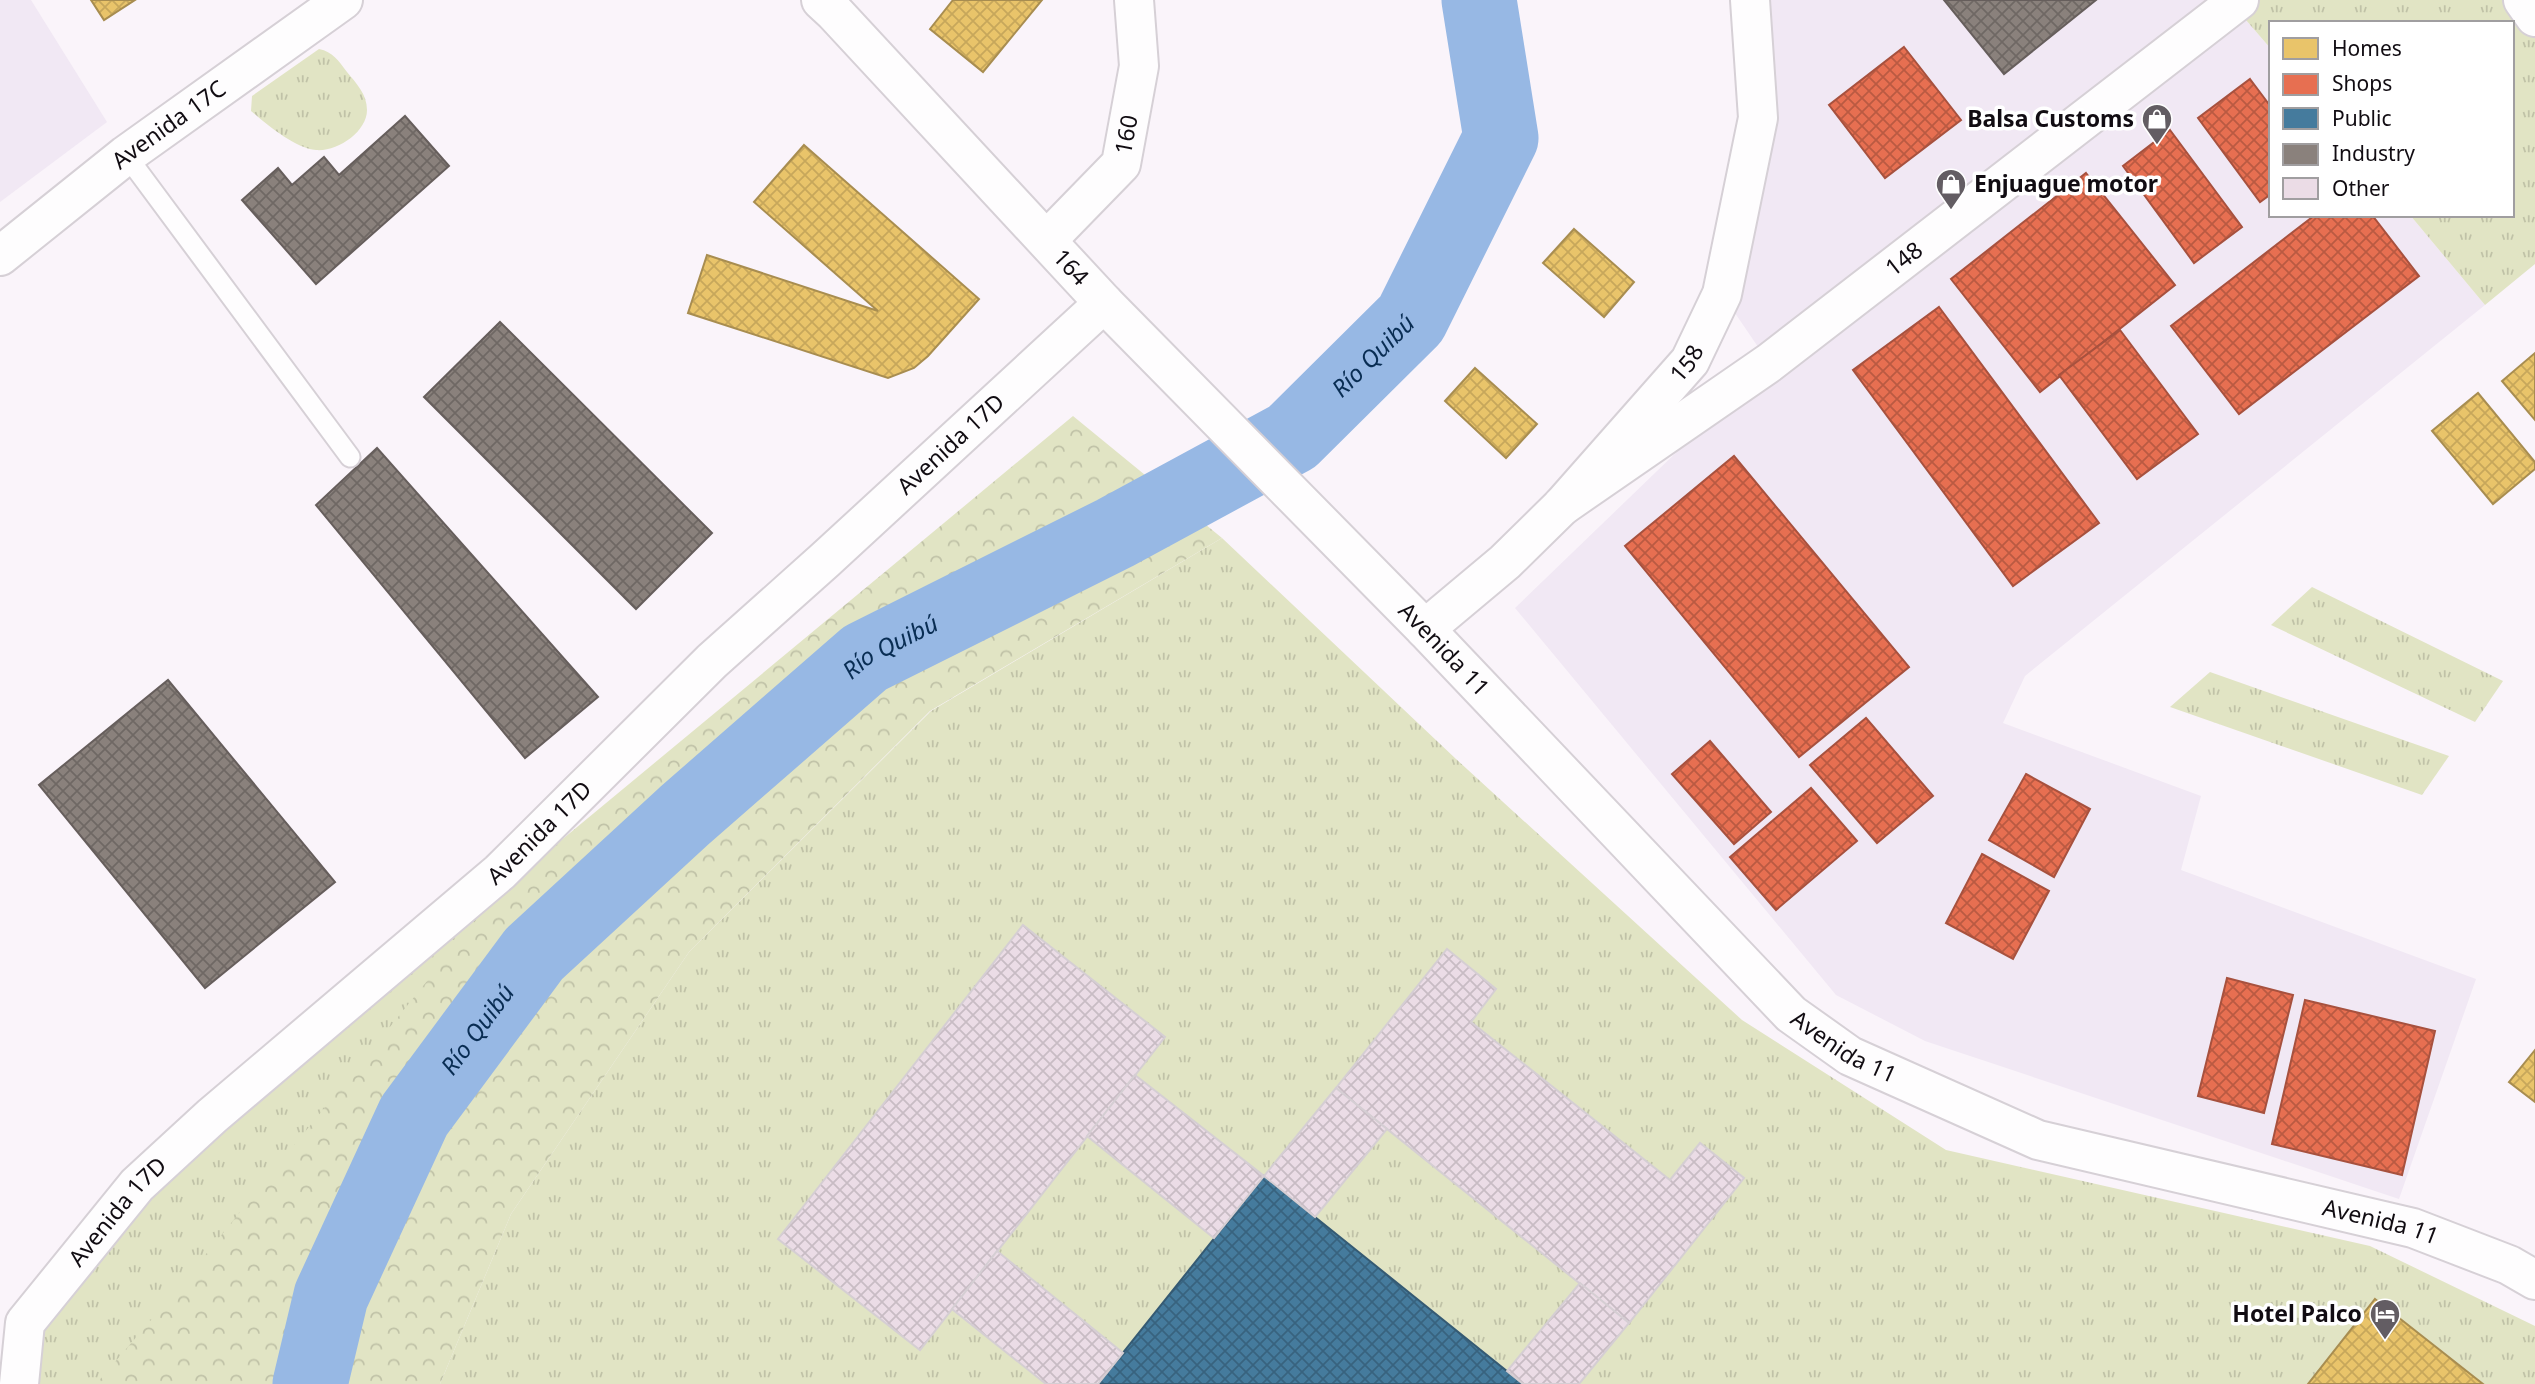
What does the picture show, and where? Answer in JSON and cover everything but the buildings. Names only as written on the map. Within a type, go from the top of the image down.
[{"type":"street","name":"Avenida 17C","points":[[0,257],[126,155],[342,0]]},
{"type":"street","name":"164","points":[[821,0],[1104,303],[1326,530]]},
{"type":"street","name":"160","points":[[1046,240],[1121,163],[1139,66],[1135,0]]},
{"type":"street","name":"158","points":[[1425,629],[1505,562],[1562,506],[1690,361],[1722,294],[1758,118],[1751,0]]},
{"type":"street","name":"148","points":[[1562,506],[1769,363],[2239,0]]},
{"type":"street","points":[[2523,0],[2535,17]]},
{"type":"street","name":"Avenida 17D","points":[[19,1384],[25,1323],[137,1185],[212,1116],[500,872],[712,661],[1104,303]]},
{"type":"street","name":"Avenida 11","points":[[1326,530],[1425,629],[1791,1014],[1850,1056],[2038,1140],[2413,1228],[2509,1265],[2535,1280]]},
{"type":"lane","points":[[126,155],[350,457]]},
{"type":"shaded area","points":[[0,0],[31,0],[107,122],[0,202]]},
{"type":"shaded area","points":[[1750,0],[2239,0],[2233,5],[2269,47],[2269,217],[2412,217],[2485,305],[2025,676],[2003,723],[2201,796],[2181,870],[2476,979],[2399,1199],[1925,1041],[1836,995],[1515,608],[1769,363],[1722,294]]},
{"type":"green space","points":[[2239,0],[2523,0],[2535,17],[2535,264],[2485,305],[2412,217],[2514,217],[2514,21],[2269,21],[2269,47],[2233,5]]},
{"type":"green space","points":[[319,49],[335,57],[354,80],[367,104],[366,118],[356,133],[341,144],[324,150],[308,149],[291,141],[251,111],[252,96]]},
{"type":"green space","points":[[1073,416],[1222,538],[930,711],[689,952],[511,1214],[440,1384],[96,1384],[181,1285],[500,891]]},
{"type":"green space","points":[[1222,538],[1456,759],[1742,1020],[1946,1150],[2370,1246],[2535,1326],[2535,1384],[440,1384],[511,1214],[689,952],[931,711]]},
{"type":"green space","points":[[2312,587],[2503,681],[2475,722],[2271,625]]},
{"type":"green space","points":[[2210,672],[2449,756],[2422,795],[2170,707]]},
{"type":"green space","points":[[500,872],[291,1384],[19,1384],[25,1323],[137,1185]]},
{"type":"waterway","name":"Río Quibú","points":[[310,1384],[331,1296],[414,1116],[534,954],[685,815],[865,658],[1115,533],[1292,437],[1411,319],[1501,138],[1479,0]]},
{"type":"place","name":"Balsa Customs","points":[[2157,146]]},
{"type":"place","name":"Enjuague motor","points":[[1951,211]]},
{"type":"place","name":"Hotel Palco","points":[[2385,1341]]}]
